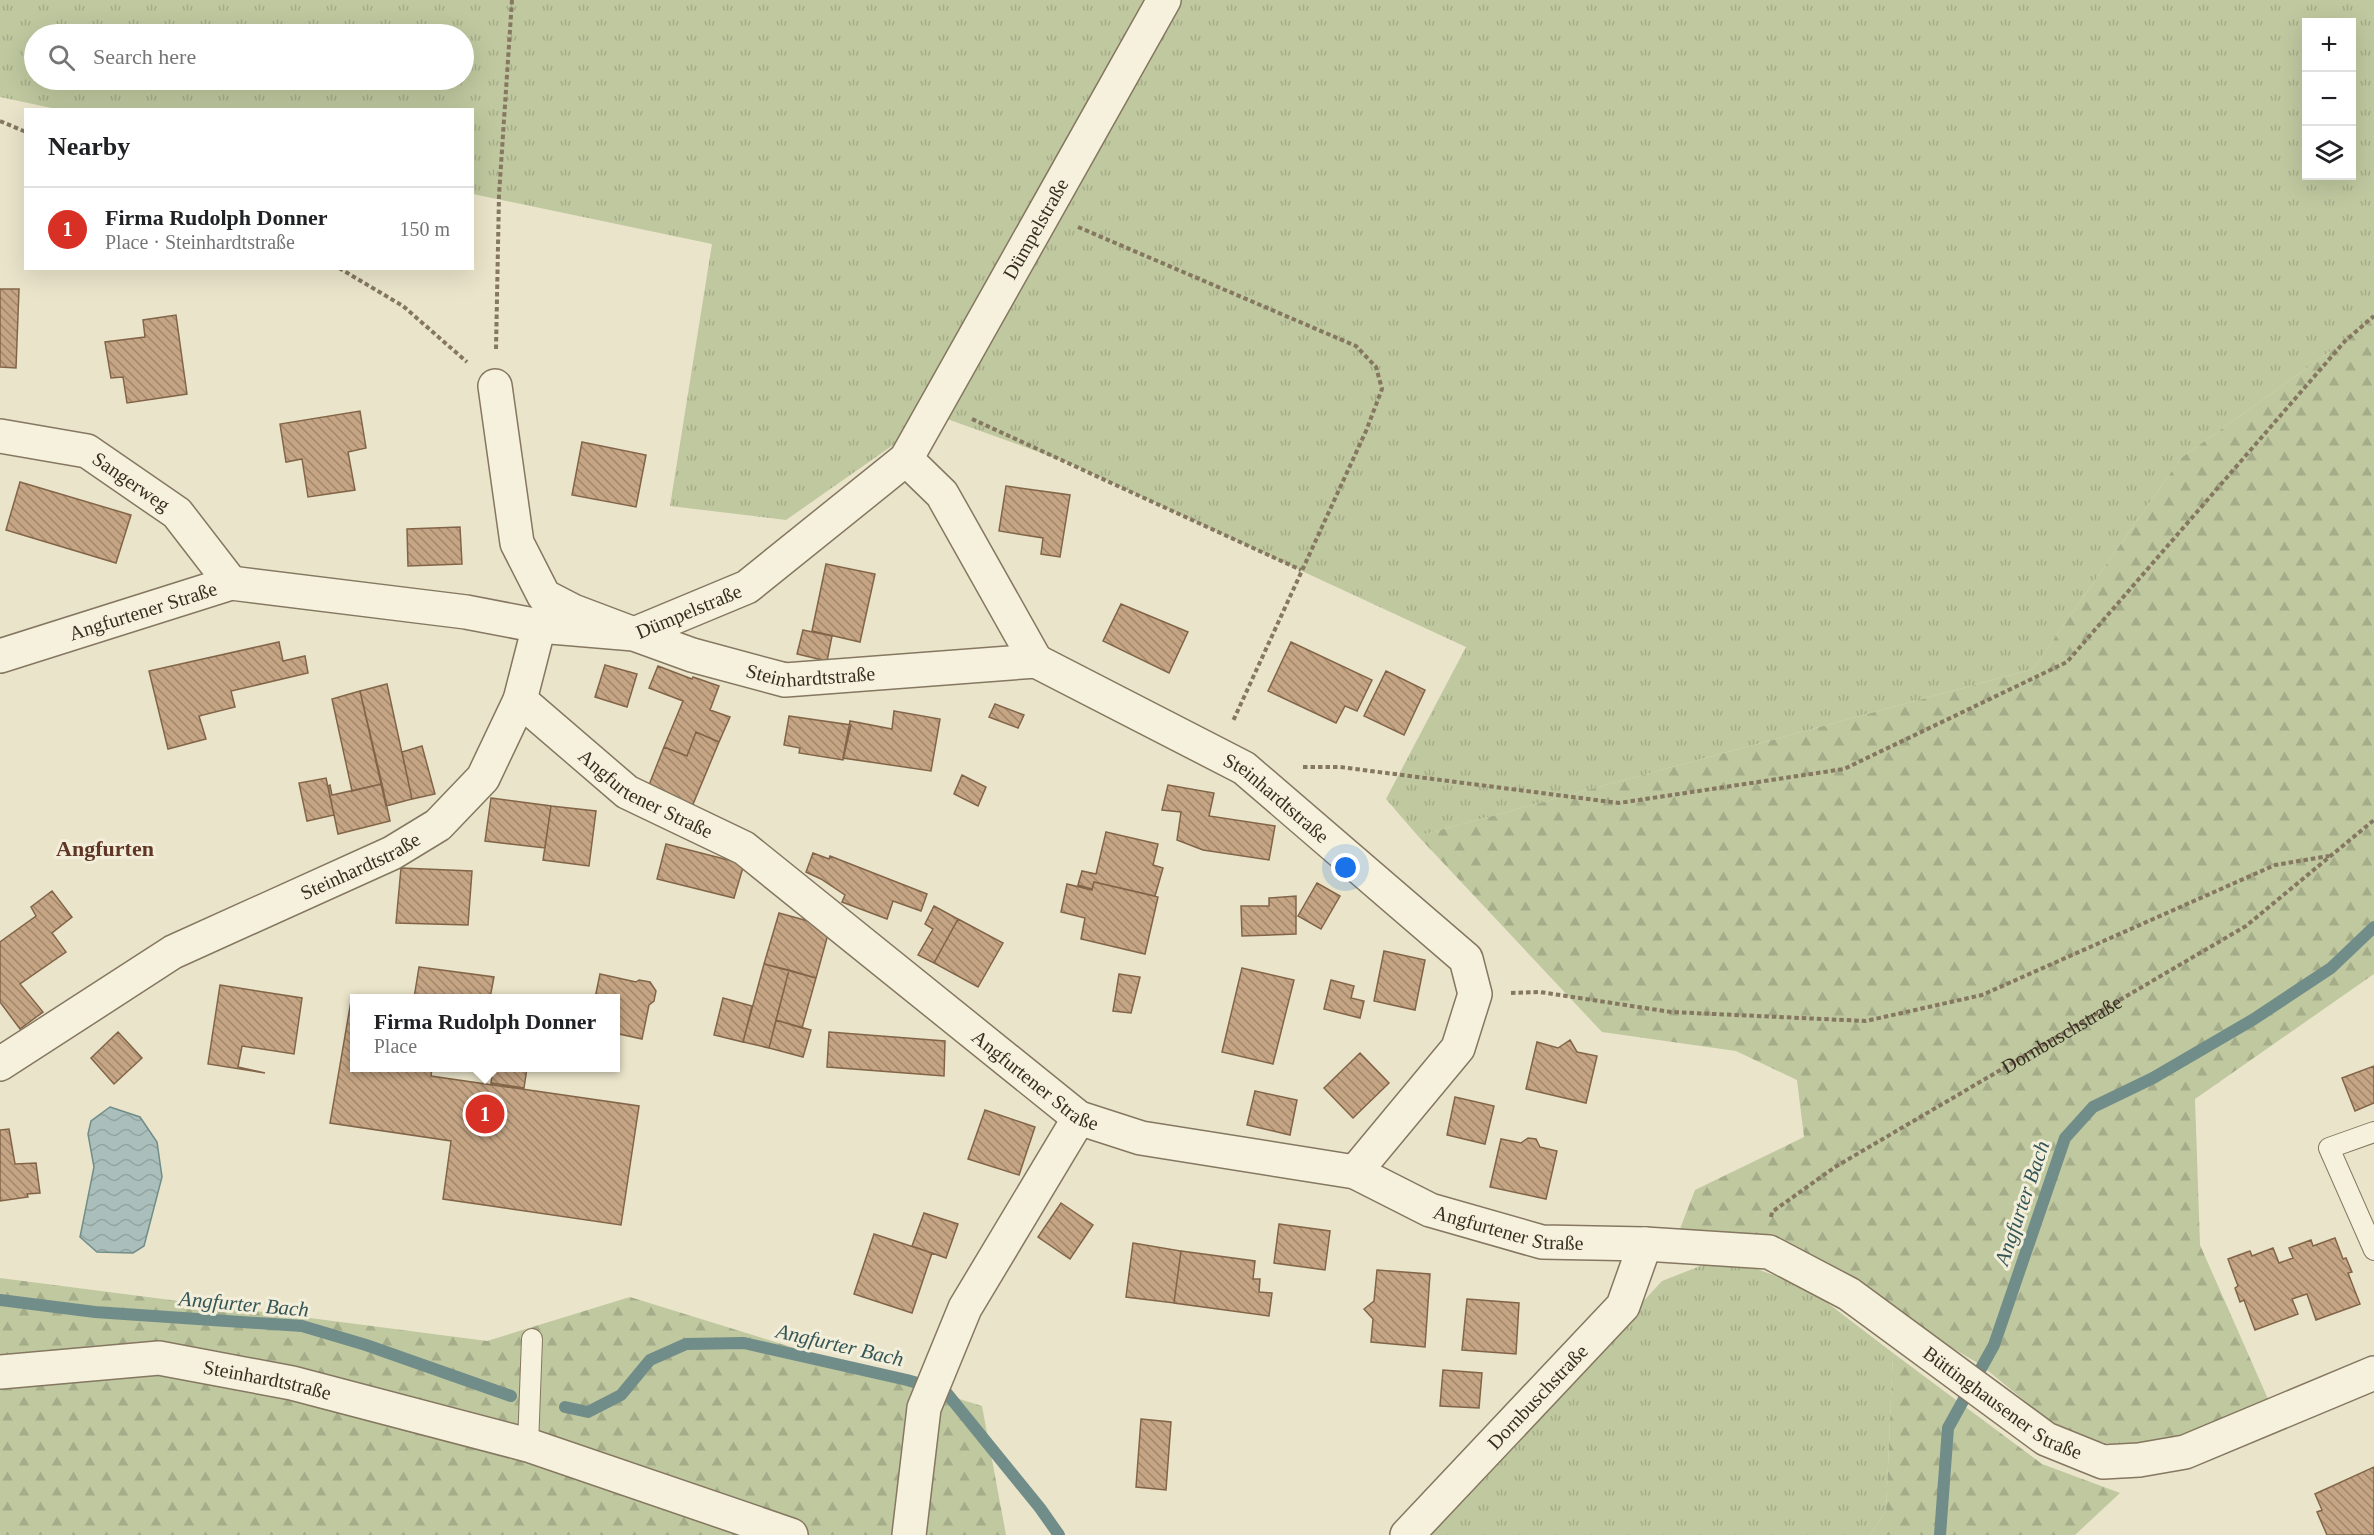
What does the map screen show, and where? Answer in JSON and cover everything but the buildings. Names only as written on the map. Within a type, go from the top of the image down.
[{"type":"street","name":"Dümpelstraße","points":[[495,386],[517,543],[544,596],[573,611],[634,634],[747,587],[906,459],[1164,0]]},
{"type":"street","name":"Sangerweg","points":[[0,436],[87,451],[177,513],[231,583]]},
{"type":"street","points":[[906,459],[942,494],[1036,661]]},
{"type":"street","name":"Angfurtener Straße","points":[[0,656],[231,583],[466,612],[539,626]]},
{"type":"street","name":"Steinhardtstraße","points":[[0,1064],[173,952],[392,853],[438,825],[483,778],[520,700],[539,626],[634,634],[692,655],[785,681],[1036,661],[1231,761],[1466,959],[1475,994]]},
{"type":"street","name":"Angfurtener Straße","points":[[520,700],[627,792],[744,848],[1079,1118],[1141,1138],[1355,1172],[1430,1210],[1542,1242],[1645,1244]]},
{"type":"street","points":[[1355,1172],[1458,1048],[1475,994]]},
{"type":"street","points":[[909,1535],[924,1408],[965,1308],[1079,1118]]},
{"type":"street","name":"Büttinghausener Straße","points":[[1645,1244],[1769,1252],[1849,1294],[2046,1439],[2103,1462],[2185,1452],[2374,1373]]},
{"type":"street","name":"Dornbuschstraße","points":[[1407,1535],[1623,1306],[1645,1244]]},
{"type":"street","name":"Steinhardtstraße","points":[[0,1372],[159,1358],[292,1383],[528,1445],[791,1535]]},
{"type":"lane","points":[[2374,1132],[2329,1148],[2374,1251]]},
{"type":"lane","points":[[528,1445],[532,1339]]},
{"type":"path","points":[[495,386],[499,195],[512,0]]},
{"type":"path","points":[[0,121],[24,131]]},
{"type":"path","points":[[1045,212],[1356,346],[1376,367],[1382,389],[1366,431],[1301,570],[1231,761],[1340,767],[1619,803],[1844,769],[2067,662],[2345,341],[2374,316]]},
{"type":"path","points":[[342,270],[404,306],[495,386]]},
{"type":"path","points":[[944,391],[970,418],[1301,570]]},
{"type":"path","name":"Dornbuschstraße","points":[[1769,1252],[1772,1212],[1835,1167],[2246,926],[2374,820]]},
{"type":"path","points":[[1475,994],[1540,992],[1671,1012],[1866,1021],[1982,995],[2275,865],[2329,856]]},
{"type":"green space","points":[[0,0],[2374,0],[2374,320],[2181,458],[2033,669],[1418,836],[1386,799],[1466,647],[1069,463],[936,415],[786,520],[670,506],[712,244],[474,194],[474,108],[52,108],[0,97]]},
{"type":"green space","points":[[2374,320],[2374,974],[2195,1099],[2200,1245],[2268,1399],[2176,1445],[2119,1446],[2084,1438],[2048,1420],[1981,1365],[1874,1301],[1678,1234],[1695,1190],[1804,1137],[1797,1080],[1736,1051],[1602,1032],[1418,836],[2033,669],[2181,458]]},
{"type":"green space","points":[[1708,1263],[1757,1269],[1808,1288],[1893,1353],[1886,1511],[1870,1535],[1427,1535],[1662,1281]]},
{"type":"green space","points":[[0,1278],[487,1341],[630,1297],[982,1406],[1006,1535],[0,1535]]},
{"type":"green space","points":[[1893,1353],[2042,1464],[2120,1493],[2075,1535],[1870,1535],[1886,1511]]},
{"type":"water","points":[[110,1107],[140,1117],[157,1142],[162,1177],[144,1246],[133,1253],[97,1252],[80,1237],[94,1167],[88,1134],[91,1121]]},
{"type":"waterway","name":"Angfurter Bach","points":[[1940,1535],[1948,1428],[1994,1345],[2065,1138],[2093,1107],[2153,1078],[2254,1019],[2331,968],[2374,927]]},
{"type":"waterway","name":"Angfurter Bach","points":[[0,1300],[95,1312],[302,1326],[366,1345],[511,1396]]},
{"type":"waterway","name":"Angfurter Bach","points":[[565,1407],[588,1412],[621,1395],[650,1360],[686,1344],[744,1343],[907,1380],[945,1391],[1040,1508],[1059,1535]]},
{"type":"place","name":"Firma Rudolph Donner","points":[[485,1114]]},
{"type":"district","name":"Angfurten","points":[[105,848]]}]
